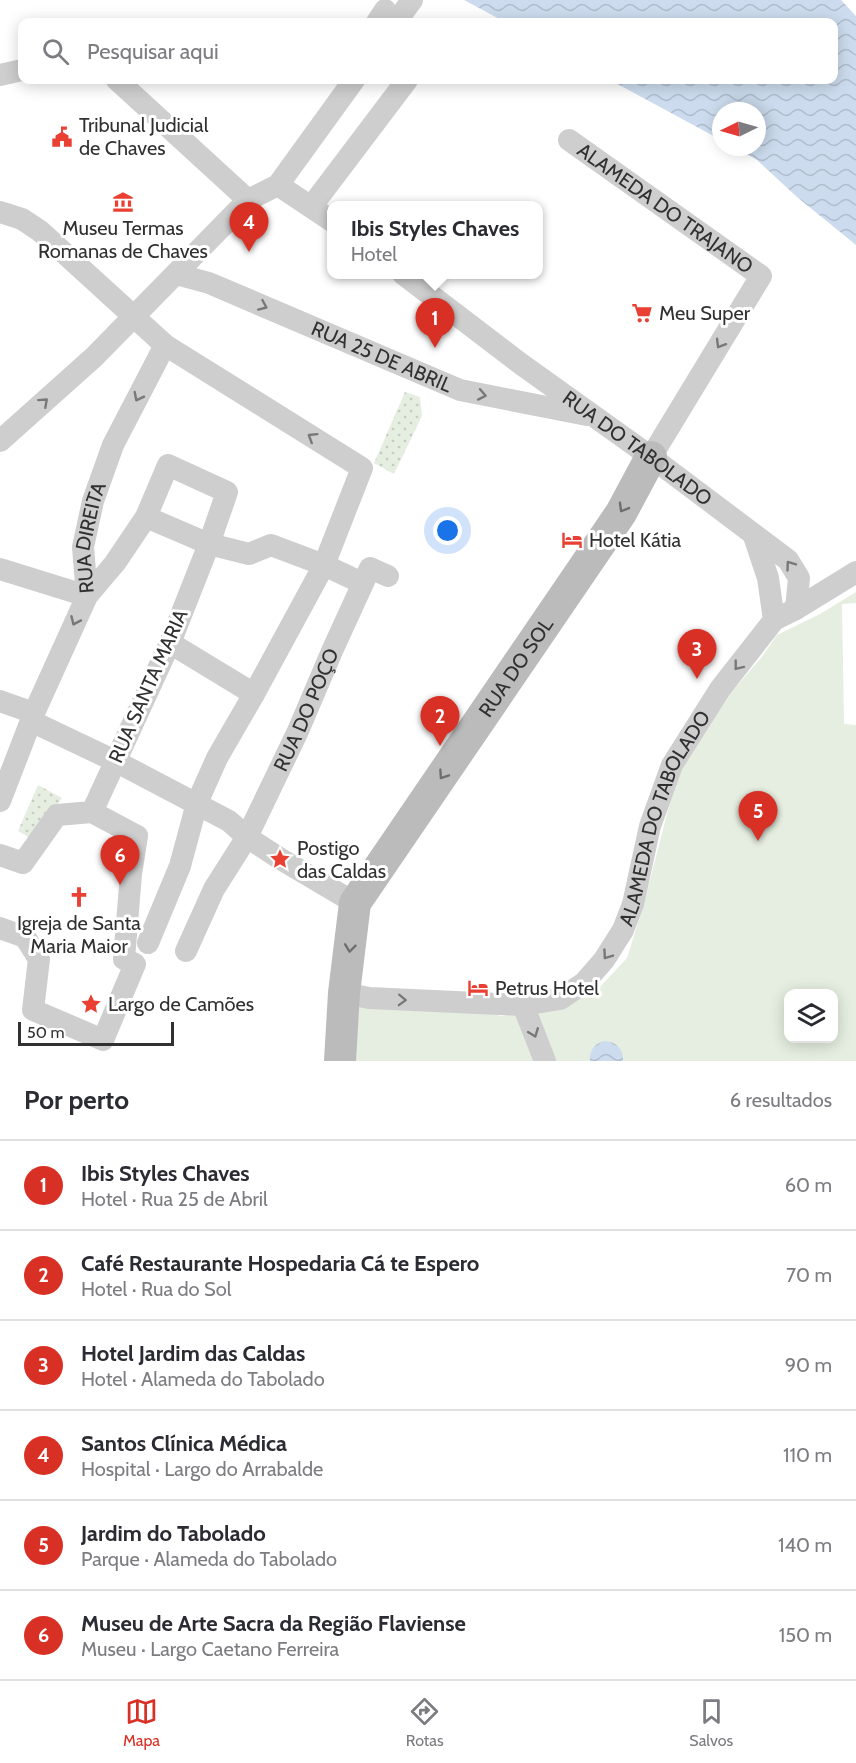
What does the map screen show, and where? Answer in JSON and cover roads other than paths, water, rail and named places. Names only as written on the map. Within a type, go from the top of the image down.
[{"type":"street","points":[[386,18],[412,0]]},
{"type":"street","points":[[0,75],[18,71]]},
{"type":"street","points":[[121,84],[248,200]]},
{"type":"street","points":[[278,185],[279,164],[334,84]]},
{"type":"street","points":[[0,441],[94,357],[248,200],[278,185],[351,84]]},
{"type":"street","points":[[310,207],[404,84]]},
{"type":"street","name":"ALAMEDA DO TRAJANO","points":[[569,140],[761,276],[651,457]]},
{"type":"street","points":[[278,185],[327,218]]},
{"type":"street","points":[[0,212],[22,219],[40,231],[165,345],[362,468],[324,565],[217,758],[196,803],[180,866],[148,943]]},
{"type":"street","name":"RUA 25 DE ABRIL","points":[[176,274],[209,283],[460,390],[593,416]]},
{"type":"street","points":[[410,279],[521,364],[524,377],[523,388],[518,395],[509,400]]},
{"type":"street","name":"RUA DIREITA","points":[[0,801],[32,717],[87,596],[83,547],[93,501],[113,445],[165,345]]},
{"type":"street","name":"RUA DO TABOLADO","points":[[521,364],[651,457],[788,560],[799,578],[795,609]]},
{"type":"street","name":"RUA DO SOL","points":[[355,903],[621,513],[651,457]]},
{"type":"street","name":"RUA SANTA MARIA","points":[[92,812],[170,643],[227,492],[168,465],[146,517]]},
{"type":"street","points":[[0,569],[87,596],[115,563],[146,517],[209,544],[249,554],[271,545],[324,565],[362,583],[370,568],[388,576]]},
{"type":"street","points":[[754,536],[768,578],[774,620]]},
{"type":"street","name":"ALAMEDA DO TABOLADO","points":[[344,993],[369,998],[523,1005],[560,999],[584,983],[623,930],[633,904],[650,826],[672,765],[720,689],[774,620],[856,572]]},
{"type":"street","name":"RUA DO POÇO","points":[[186,951],[214,889],[247,837],[298,731],[362,583]]},
{"type":"street","points":[[170,643],[254,694]]},
{"type":"street","points":[[0,701],[229,821],[247,837],[279,858],[355,903],[344,993],[340,1061]]},
{"type":"street","points":[[0,855],[23,863],[57,815],[92,812],[137,836],[131,874],[124,960],[135,964],[103,1040],[33,1010],[39,959],[25,937],[0,928]]},
{"type":"street","points":[[523,1005],[545,1061]]},
{"type":"water","points":[[464,0],[841,0],[856,16],[856,245],[750,156],[766,156],[766,102],[712,102],[712,135],[617,84],[838,84],[838,18],[498,18]]},
{"type":"water","points":[[605,1041],[618,1047],[623,1061],[590,1061],[593,1048]]},
{"type":"place","name":"Tribunal Judicial de Chaves","points":[[62,137]]},
{"type":"place","name":"Museu Termas Romanas de Chaves","points":[[123,202]]},
{"type":"place","name":"Santos Clínica Médica","points":[[249,252]]},
{"type":"place","name":"Meu Super","points":[[642,313]]},
{"type":"place","name":"Ibis Styles Chaves","points":[[435,348]]},
{"type":"place","name":"Hotel Kátia","points":[[572,540]]},
{"type":"place","name":"Hotel Jardim das Caldas","points":[[697,679]]},
{"type":"place","name":"Café Restaurante Hospedaria Cá te Espero","points":[[440,746]]},
{"type":"place","name":"Jardim do Tabolado","points":[[758,841]]},
{"type":"place","name":"Postigo das Caldas","points":[[280,859]]},
{"type":"place","name":"Museu de Arte Sacra da Região Flaviense","points":[[120,885]]},
{"type":"place","name":"Igreja de Santa Maria Maior","points":[[79,897]]},
{"type":"place","name":"Petrus Hotel","points":[[478,988]]},
{"type":"place","name":"Largo de Camões","points":[[91,1004]]}]
